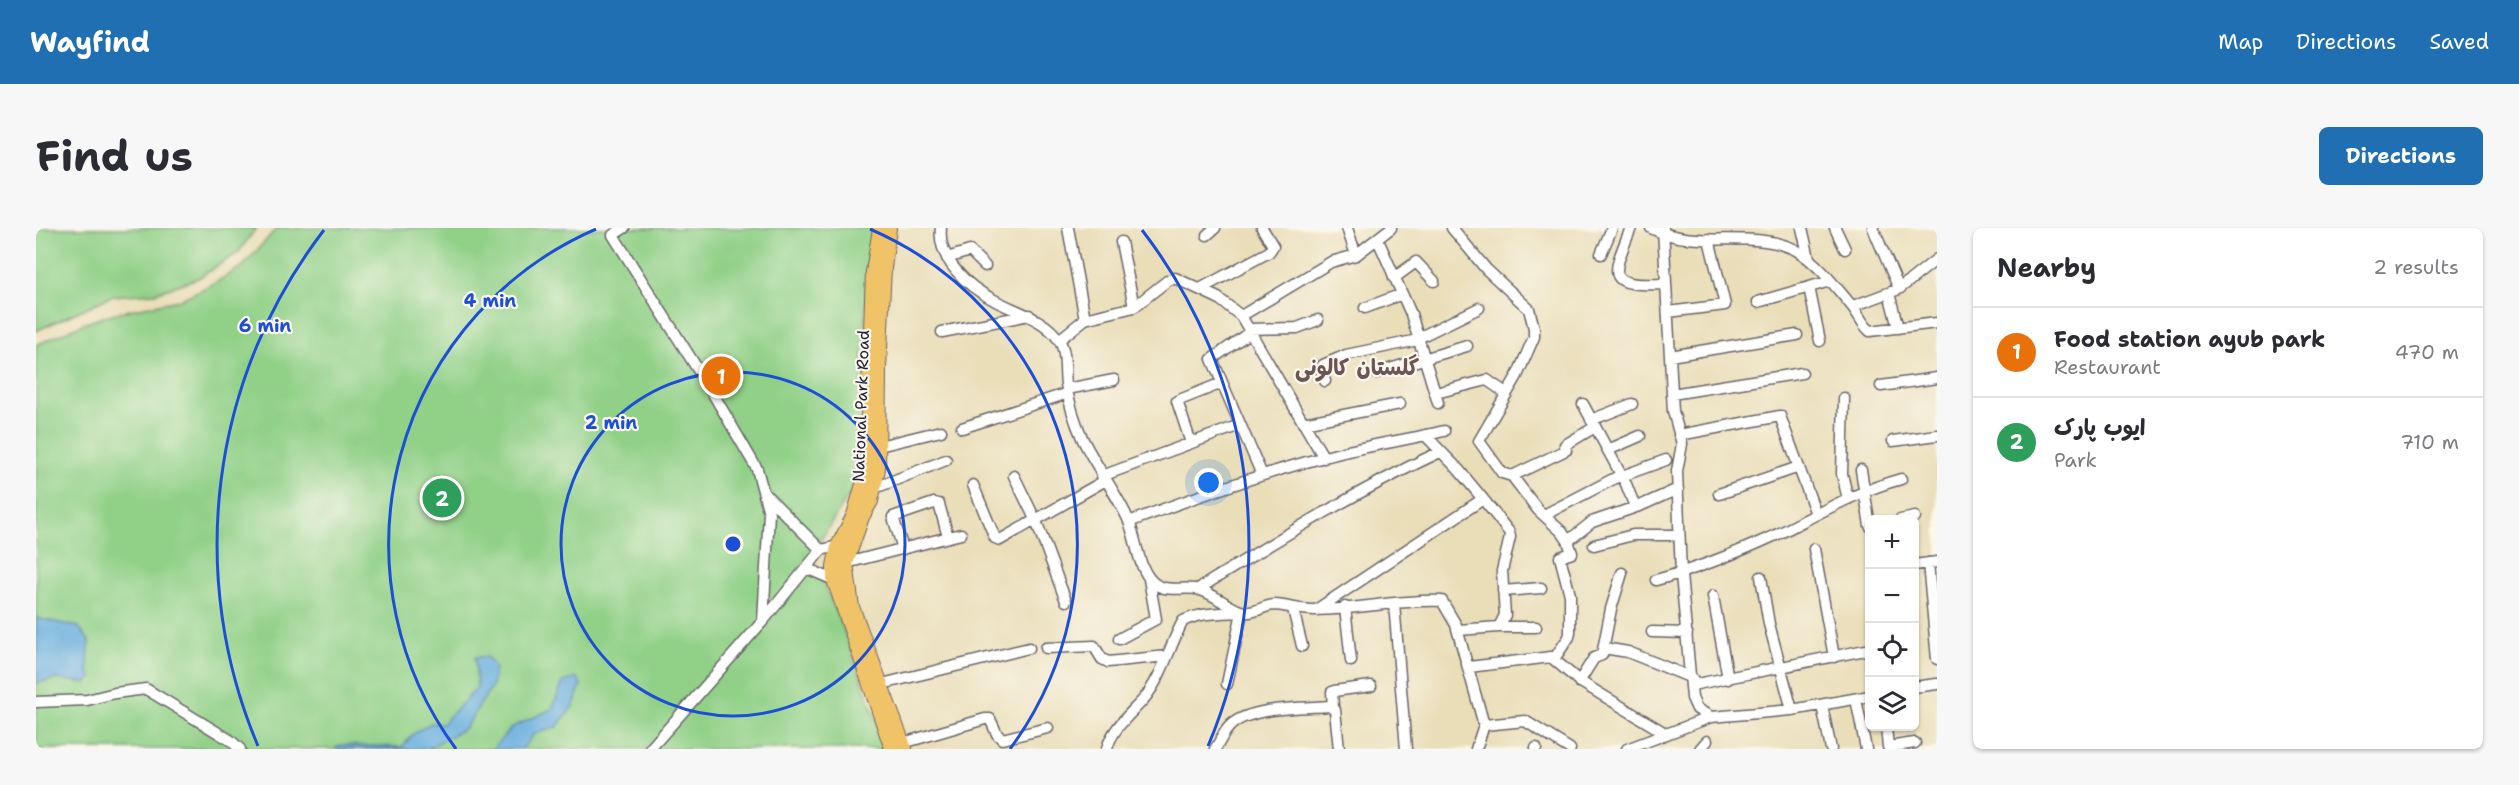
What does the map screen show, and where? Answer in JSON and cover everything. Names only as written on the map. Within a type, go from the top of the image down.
[{"type":"main road","name":"National Park Road","points":[[880,228],[866,474],[844,548],[852,607],[882,684],[900,747]]},
{"type":"main road","name":"National Park Road","points":[[889,228],[878,286],[878,469],[875,488],[834,566],[834,580],[900,747]]},
{"type":"street","points":[[624,228],[613,235],[712,392],[757,469],[769,513],[770,605]]},
{"type":"street","points":[[941,228],[944,254],[965,280],[992,299],[1029,315],[1046,326],[1059,340],[1063,352],[1073,418],[1104,478],[1114,490],[1129,522],[1149,579],[1156,619],[1119,639]]},
{"type":"street","points":[[1068,228],[1085,319]]},
{"type":"street","points":[[1200,289],[1269,252],[1272,246],[1262,228]]},
{"type":"street","points":[[1347,228],[1356,255]]},
{"type":"street","points":[[1241,316],[1331,262],[1356,255],[1391,228]]},
{"type":"street","points":[[1452,228],[1486,269],[1528,309],[1534,328],[1534,337],[1517,376],[1479,441],[1502,473],[1512,476],[1568,541],[1572,554],[1560,557],[1570,595],[1569,637],[1554,659]]},
{"type":"street","points":[[1601,254],[1612,228]]},
{"type":"street","points":[[1631,228],[1616,266],[1622,281],[1630,284],[1666,284]]},
{"type":"street","points":[[1651,228],[1706,236],[1743,234],[1776,242],[1809,258],[1853,306],[1870,331],[1937,323]]},
{"type":"street","points":[[1802,228],[1809,258]]},
{"type":"street","points":[[1835,228],[1845,249]]},
{"type":"street","points":[[1873,228],[1894,291],[1898,328]]},
{"type":"street","points":[[1664,231],[1673,411],[1682,444],[1677,471],[1679,535],[1693,704],[1711,717]]},
{"type":"street","points":[[1668,312],[1725,305],[1706,236]]},
{"type":"street","points":[[1378,240],[1402,294],[1437,398],[1487,380],[1506,393]]},
{"type":"street","points":[[1121,242],[1134,307]]},
{"type":"street","points":[[947,258],[970,251],[985,266]]},
{"type":"street","points":[[1853,306],[1894,291],[1937,259]]},
{"type":"street","points":[[1395,278],[1416,262],[1434,281]]},
{"type":"street","points":[[1059,340],[1085,319],[1134,307],[1171,279],[1200,289],[1218,298],[1241,316],[1324,458]]},
{"type":"street","points":[[1758,302],[1830,281]]},
{"type":"street","points":[[1809,287],[1820,341]]},
{"type":"street","points":[[1365,308],[1402,294]]},
{"type":"street","points":[[1325,381],[1321,369],[1323,365],[1346,356],[1418,339],[1479,308]]},
{"type":"street","points":[[942,332],[1029,315]]},
{"type":"street","points":[[1262,475],[1212,359],[1249,330],[1297,328],[1318,320]]},
{"type":"street","points":[[1670,356],[1797,335]]},
{"type":"street","points":[[1376,373],[1467,346]]},
{"type":"street","points":[[1672,394],[1802,373]]},
{"type":"street","points":[[1881,386],[1937,378]]},
{"type":"street","points":[[962,429],[1068,391],[1114,380]]},
{"type":"street","points":[[1191,443],[1178,401],[1222,383]]},
{"type":"street","points":[[1844,398],[1842,474],[1848,499]]},
{"type":"street","points":[[1303,423],[1400,404]]},
{"type":"street","points":[[1583,404],[1622,476],[1635,507]]},
{"type":"street","points":[[1512,476],[1566,450],[1565,445],[1593,424],[1632,404]]},
{"type":"street","points":[[1679,435],[1777,415],[1782,419],[1816,514]]},
{"type":"street","points":[[973,485],[997,540],[1036,521],[1104,478],[1240,425]]},
{"type":"street","points":[[879,446],[941,431]]},
{"type":"street","points":[[1129,522],[1211,490],[1262,475],[1324,458],[1444,431]]},
{"type":"street","points":[[1425,435],[1458,469],[1509,532],[1502,571],[1505,615],[1499,627]]},
{"type":"street","points":[[1608,450],[1640,435]]},
{"type":"street","points":[[1893,441],[1937,435]]},
{"type":"street","points":[[1198,589],[1321,514],[1389,476],[1440,452]]},
{"type":"street","points":[[875,488],[946,460]]},
{"type":"street","points":[[1544,515],[1622,476],[1666,460]]},
{"type":"street","points":[[1719,494],[1799,467]]},
{"type":"street","points":[[1861,470],[1868,515]]},
{"type":"street","points":[[1014,476],[1036,521],[1066,601]]},
{"type":"street","points":[[1656,580],[1681,574],[1775,535],[1864,491],[1901,479]]},
{"type":"street","points":[[1568,541],[1593,522],[1678,489]]},
{"type":"street","points":[[765,494],[821,550]]},
{"type":"street","points":[[1317,610],[1483,499]]},
{"type":"street","points":[[903,549],[893,517],[934,503],[939,504],[948,537]]},
{"type":"street","points":[[846,563],[961,534]]},
{"type":"street","points":[[1594,545],[1633,535],[1679,535]]},
{"type":"street","points":[[650,749],[763,621],[770,605],[807,568],[821,550],[844,548]]},
{"type":"street","points":[[1814,549],[1834,657]]},
{"type":"street","points":[[1932,563],[1937,659]]},
{"type":"street","points":[[807,568],[834,580]]},
{"type":"street","points":[[1580,682],[1594,658],[1601,657],[1611,609],[1622,573]]},
{"type":"street","points":[[1761,577],[1769,624],[1792,710]]},
{"type":"street","points":[[1149,579],[1168,589],[1198,589],[1217,596],[1242,612]]},
{"type":"street","points":[[1503,591],[1541,588]]},
{"type":"street","points":[[1713,596],[1728,679]]},
{"type":"street","points":[[1107,749],[1108,743],[1125,718],[1144,699],[1184,621],[1193,616],[1251,612],[1273,605],[1317,610],[1442,601],[1458,630],[1484,725],[1476,749]]},
{"type":"street","points":[[1394,603],[1406,749]]},
{"type":"street","points":[[1345,607],[1351,661]]},
{"type":"street","points":[[1293,609],[1302,646]]},
{"type":"street","points":[[1227,684],[1242,612]]},
{"type":"street","points":[[1458,630],[1536,627]]},
{"type":"street","points":[[1652,632],[1687,633]]},
{"type":"street","points":[[1046,648],[1094,646],[1102,658],[1108,662],[1167,656]]},
{"type":"street","points":[[882,684],[1029,648]]},
{"type":"street","points":[[1604,648],[1628,652],[1692,682],[1728,679],[1865,650]]},
{"type":"street","points":[[1469,667],[1546,656],[1554,659],[1580,682],[1665,733]]},
{"type":"street","points":[[1919,686],[1937,684]]},
{"type":"street","points":[[1339,749],[1333,707],[1334,691],[1371,686]]},
{"type":"street","points":[[36,702],[96,699],[115,693],[146,689],[230,740],[240,749]]},
{"type":"street","points":[[1628,749],[1643,746],[1665,733],[1711,717],[1792,710],[1865,697]]},
{"type":"street","points":[[1856,699],[1866,749]]},
{"type":"street","points":[[1822,706],[1831,749]]},
{"type":"street","points":[[1215,749],[1231,725],[1245,717],[1262,712],[1333,707]]},
{"type":"street","points":[[900,747],[985,719],[990,719],[1002,739],[1048,728]]},
{"type":"street","points":[[1484,725],[1525,721],[1570,749]]},
{"type":"street","points":[[1886,731],[1885,748],[1915,743]]},
{"type":"green space","points":[[36,228],[256,228],[238,253],[198,278],[155,293],[112,296],[36,331]]},
{"type":"green space","points":[[277,228],[873,228],[868,260],[857,482],[811,555],[843,628],[887,749],[36,749],[36,345],[83,324],[115,313],[179,300],[215,283],[243,266]]},
{"type":"water","points":[[36,618],[79,627],[89,641],[88,670],[92,678],[86,683],[56,679],[36,683]]},
{"type":"water","points":[[475,657],[487,657],[495,667],[492,686],[465,728],[427,749],[335,749],[340,745],[402,747],[413,734],[431,723],[442,724],[477,688]]},
{"type":"water","points":[[577,678],[581,684],[574,705],[557,727],[534,734],[522,749],[492,749],[512,727],[552,709],[563,682]]},
{"type":"place","name":"Food station ayub park","points":[[721,376]]},
{"type":"place","name":"ایوب پارک","points":[[442,498]]},
{"type":"district","name":"گلستان کالونی","points":[[1357,367]]}]
